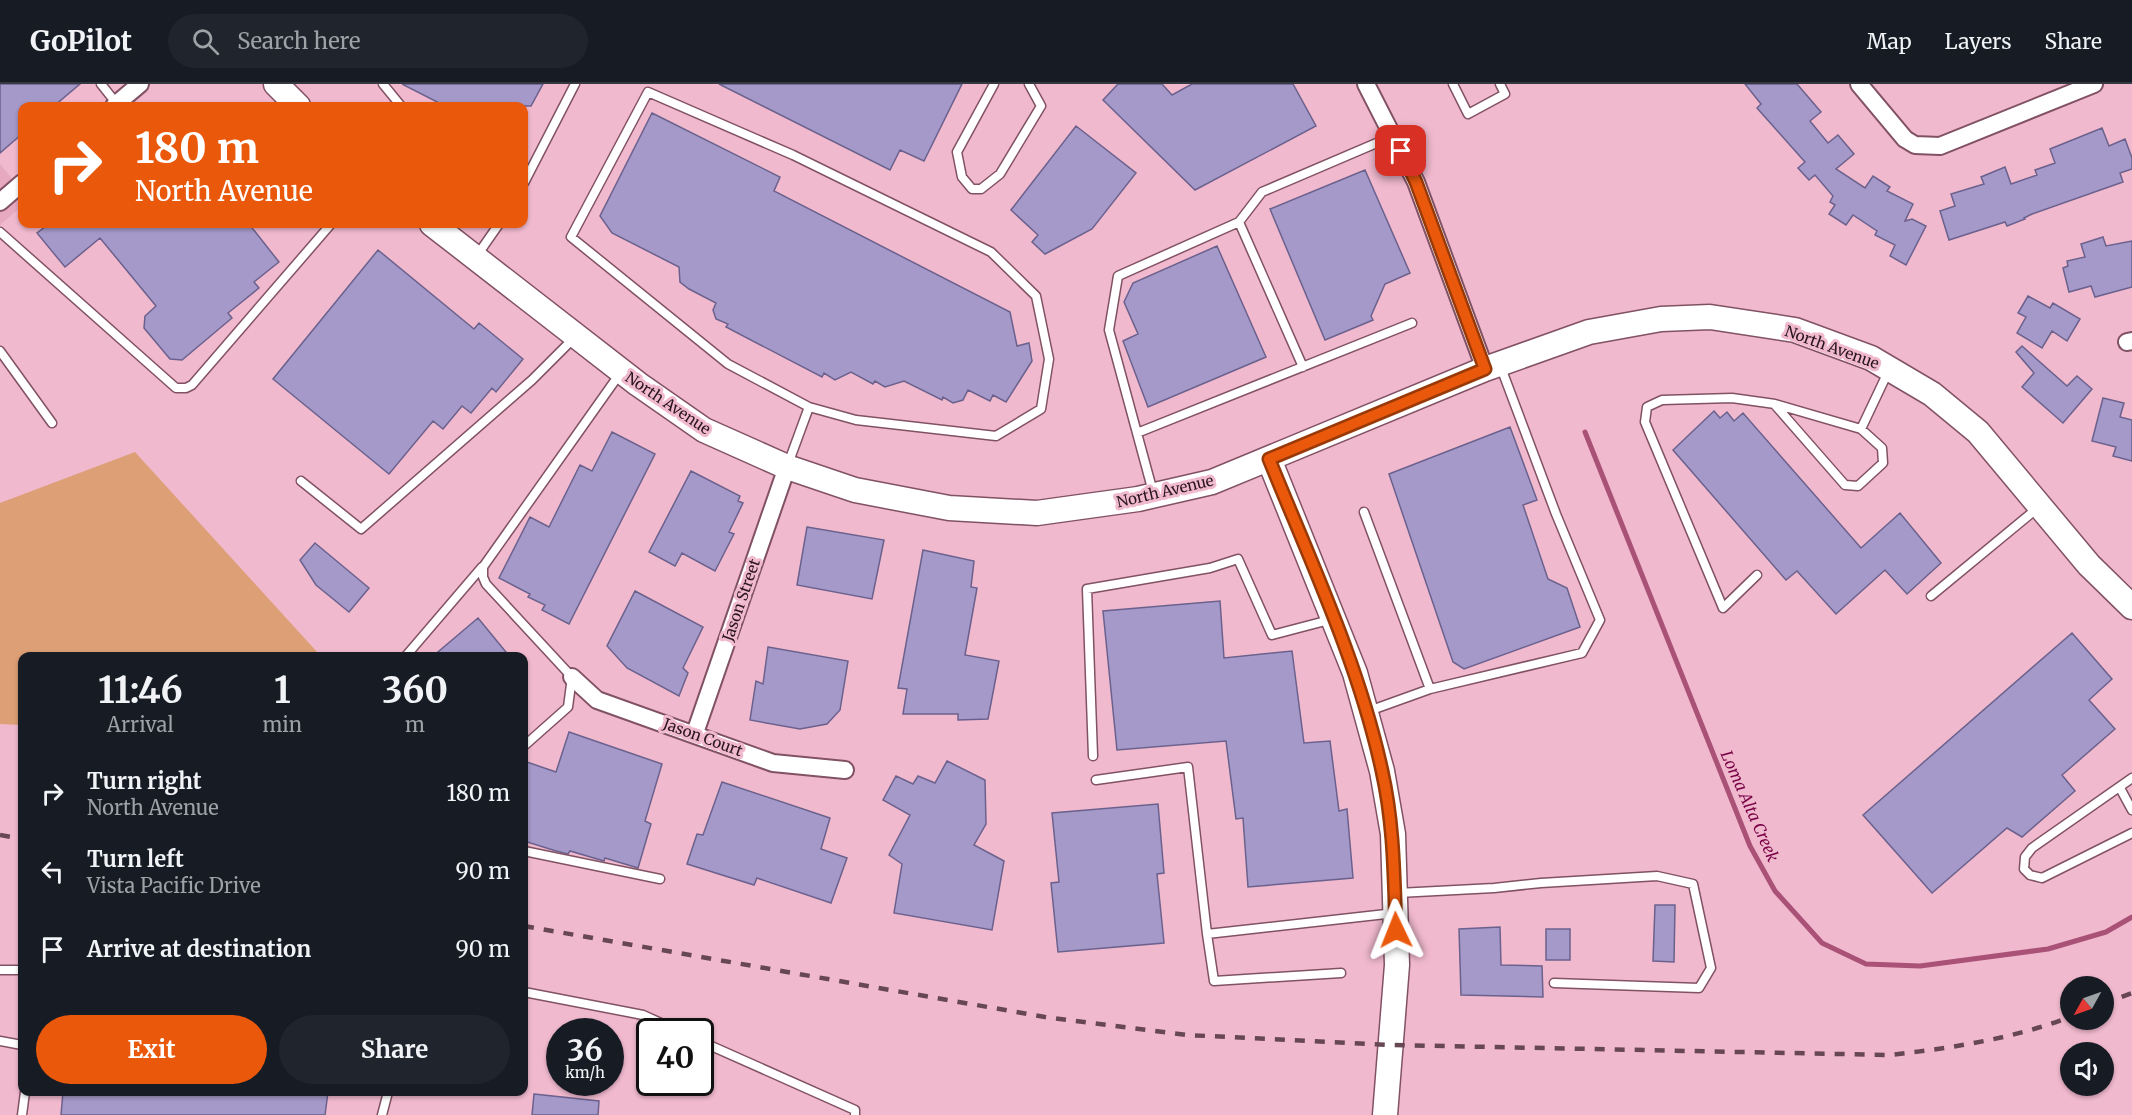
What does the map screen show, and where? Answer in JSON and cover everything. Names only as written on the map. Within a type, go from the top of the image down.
[{"type":"main road","points":[[276,84],[294,102]]},
{"type":"main road","name":"North Avenue","points":[[437,228],[621,371],[704,430],[787,467],[855,490],[949,508],[1037,513],[1154,495],[1212,482],[1492,367],[1589,332],[1661,318],[1710,317],[1795,330],[1871,358],[1932,394],[1978,432],[2089,565],[2132,607]]},
{"type":"main road","points":[[1269,459],[1354,673],[1382,771],[1393,834],[1397,964],[1385,1115]]},
{"type":"street","points":[[119,102],[140,84]]},
{"type":"street","points":[[1366,84],[1416,182],[1492,367]]},
{"type":"street","points":[[1859,84],[1905,139],[1915,145],[1940,146],[2094,84]]},
{"type":"street","points":[[0,202],[18,186]]},
{"type":"street","name":"Jason Street","points":[[695,733],[787,467]]},
{"type":"street","name":"Jason Court","points":[[572,677],[597,700],[695,733],[773,763],[844,770]]},
{"type":"lane","points":[[101,84],[113,102]]},
{"type":"lane","points":[[383,84],[398,102]]},
{"type":"lane","points":[[528,175],[575,84]]},
{"type":"lane","points":[[994,84],[957,152],[962,177],[972,189],[981,189],[1000,174],[1041,106],[1029,84]]},
{"type":"lane","points":[[1453,84],[1468,114],[1505,94],[1500,84]]},
{"type":"lane","points":[[648,92],[793,155],[991,252],[1036,296],[1049,359],[1041,409],[996,436],[856,420],[809,407],[728,364],[572,237],[648,92]]},
{"type":"lane","points":[[1154,495],[1109,330],[1118,276],[1239,222],[1262,192],[1393,136]]},
{"type":"lane","points":[[1239,222],[1303,367]]},
{"type":"lane","points":[[0,232],[176,388],[186,388],[192,385],[323,228]]},
{"type":"lane","points":[[476,257],[496,228]]},
{"type":"lane","points":[[1137,432],[1412,323]]},
{"type":"lane","points":[[301,481],[361,529],[532,380],[576,336]]},
{"type":"lane","points":[[0,351],[52,423]]},
{"type":"lane","points":[[1366,712],[1430,689],[1582,653],[1600,620],[1492,367]]},
{"type":"lane","points":[[1861,429],[1890,369]]},
{"type":"lane","points":[[409,652],[483,567],[621,371]]},
{"type":"lane","points":[[1757,575],[1723,608],[1645,422],[1647,407],[1662,400],[1732,398],[1775,404],[1861,429],[1881,448],[1883,463],[1858,486],[1845,485],[1775,404]]},
{"type":"lane","points":[[787,467],[809,407]]},
{"type":"lane","points":[[1931,596],[2040,506]]},
{"type":"lane","points":[[1364,512],[1430,689]]},
{"type":"lane","points":[[1094,756],[1087,590],[1210,568],[1238,559],[1272,635],[1333,619]]},
{"type":"lane","points":[[483,567],[486,584],[572,677],[568,707],[528,742]]},
{"type":"lane","points":[[1096,780],[1188,767],[1214,981],[1341,973]]},
{"type":"lane","points":[[2132,778],[2032,848],[2025,857],[2024,869],[2030,875],[2042,878],[2132,833]]},
{"type":"lane","points":[[2120,788],[2132,810]]},
{"type":"lane","points":[[528,852],[660,879]]},
{"type":"lane","points":[[1207,934],[1395,903],[1541,883],[1657,876],[1693,884],[1711,968],[1699,988],[1554,983]]},
{"type":"lane","points":[[0,970],[18,970]]},
{"type":"lane","points":[[528,993],[650,1018]]},
{"type":"lane","points":[[0,1041],[18,1044]]},
{"type":"lane","points":[[714,1047],[855,1110],[855,1115]]},
{"type":"lane","points":[[22,1115],[24,1096]]},
{"type":"lane","points":[[382,1115],[387,1096]]},
{"type":"shaded area","points":[[0,164],[18,186],[18,209],[0,225]]},
{"type":"shaded area","points":[[135,452],[317,652],[18,652],[18,725],[0,724],[0,503]]},
{"type":"building","points":[[0,84],[80,84],[59,102],[18,102],[18,137],[0,153]]},
{"type":"building","points":[[402,84],[543,84],[531,106],[528,106],[528,102],[437,102]]},
{"type":"building","points":[[719,84],[962,84],[924,161],[900,150],[890,170]]},
{"type":"building","points":[[1118,84],[1162,84],[1172,95],[1192,84],[1293,84],[1316,126],[1195,190],[1103,100]]},
{"type":"building","points":[[1745,84],[1797,84],[1821,112],[1810,121],[1828,143],[1838,135],[1854,154],[1836,169],[1865,188],[1873,176],[1890,187],[1887,191],[1913,204],[1905,221],[1912,219],[1926,226],[1906,265],[1890,256],[1895,245],[1875,235],[1877,231],[1853,215],[1846,225],[1829,214],[1835,205],[1830,202],[1833,196],[1815,175],[1809,180],[1798,168],[1805,162],[1757,108],[1761,104]]},
{"type":"building","points":[[652,113],[780,177],[774,191],[1010,312],[1017,346],[1029,343],[1032,361],[1006,402],[993,395],[990,401],[968,390],[963,400],[953,403],[904,381],[885,387],[875,381],[873,384],[851,372],[835,380],[824,373],[822,377],[726,327],[728,324],[716,319],[713,310],[716,303],[680,282],[679,267],[612,233],[600,216]]},
{"type":"building","points":[[1076,126],[1136,173],[1092,229],[1045,254],[1032,242],[1038,235],[1011,210]]},
{"type":"building","points":[[2102,128],[2109,146],[2125,139],[2132,158],[2132,169],[2120,173],[2123,182],[2032,214],[2007,226],[2005,222],[1949,240],[1940,211],[1955,206],[1951,194],[1984,184],[1981,177],[2005,167],[2011,184],[2037,175],[2035,170],[2055,163],[2050,149]]},
{"type":"building","points":[[1365,170],[1410,273],[1385,284],[1371,316],[1373,320],[1325,340],[1270,209]]},
{"type":"building","points":[[44,228],[252,228],[279,262],[254,282],[259,288],[228,313],[232,318],[182,360],[170,359],[144,328],[145,316],[156,306],[100,238],[65,267],[37,233]]},
{"type":"building","points":[[2103,237],[2106,246],[2132,241],[2132,287],[2095,297],[2091,286],[2069,292],[2063,268],[2068,266],[2067,261],[2085,257],[2081,244]]},
{"type":"building","points":[[1217,246],[1266,357],[1148,407],[1123,341],[1138,334],[1124,302],[1133,283]]},
{"type":"building","points":[[378,250],[474,329],[479,323],[523,359],[496,392],[492,388],[471,413],[462,406],[443,429],[433,421],[389,474],[273,379]]},
{"type":"building","points":[[2028,296],[2050,308],[2053,303],[2080,319],[2067,341],[2052,331],[2042,348],[2017,333],[2026,317],[2018,313]]},
{"type":"building","points":[[2022,346],[2067,386],[2077,376],[2092,389],[2063,423],[2022,387],[2034,373],[2016,352]]},
{"type":"building","points":[[2103,398],[2124,403],[2120,417],[2132,420],[2132,461],[2113,456],[2116,447],[2092,441]]},
{"type":"building","points":[[1714,411],[1720,418],[1727,412],[1734,421],[1743,413],[1861,548],[1900,513],[1941,563],[1907,594],[1885,570],[1836,614],[1797,571],[1786,580],[1673,450]]},
{"type":"building","points":[[1510,427],[1537,500],[1523,505],[1548,579],[1567,588],[1580,627],[1464,669],[1453,662],[1389,474]]},
{"type":"building","points":[[612,432],[655,454],[569,624],[542,610],[545,605],[528,597],[530,594],[499,578],[530,517],[549,527],[580,465],[592,471]]},
{"type":"building","points":[[691,471],[740,496],[738,501],[743,503],[729,532],[734,534],[715,571],[682,553],[675,566],[649,552]]},
{"type":"building","points":[[807,527],[884,540],[872,599],[797,585]]},
{"type":"building","points":[[315,543],[369,588],[349,612],[316,585],[300,560]]},
{"type":"building","points":[[923,550],[974,561],[971,587],[977,588],[965,655],[999,661],[988,719],[958,720],[958,714],[903,714],[907,689],[898,688]]},
{"type":"building","points":[[635,591],[703,627],[683,668],[688,673],[679,696],[627,668],[607,646]]},
{"type":"building","points":[[1220,601],[1224,658],[1292,651],[1304,743],[1330,741],[1339,811],[1347,809],[1353,878],[1248,887],[1243,818],[1236,819],[1226,741],[1117,750],[1103,611]]},
{"type":"building","points":[[478,618],[506,652],[438,652]]},
{"type":"building","points":[[2072,633],[2112,679],[2089,700],[2115,729],[2062,775],[2075,791],[2022,837],[2007,828],[1932,893],[1863,815]]},
{"type":"building","points":[[768,647],[848,661],[840,710],[827,724],[800,729],[750,720],[756,681],[763,684]]},
{"type":"building","points":[[569,732],[662,764],[645,821],[651,824],[638,868],[570,851],[568,854],[528,842],[528,762],[556,772]]},
{"type":"building","points":[[947,761],[985,780],[986,824],[974,845],[1004,861],[992,930],[894,913],[902,864],[889,855],[910,815],[883,800],[896,776],[913,784],[918,776],[935,783]]},
{"type":"building","points":[[722,782],[830,818],[821,849],[847,858],[831,903],[757,878],[754,885],[687,864],[697,834],[703,835]]},
{"type":"building","points":[[1158,804],[1164,873],[1157,874],[1164,943],[1058,952],[1051,883],[1059,882],[1052,813]]},
{"type":"building","points":[[1655,905],[1675,905],[1674,962],[1653,961]]},
{"type":"building","points":[[1500,927],[1501,965],[1542,966],[1543,997],[1461,995],[1459,929]]},
{"type":"building","points":[[1546,929],[1570,929],[1570,960],[1546,960]]},
{"type":"building","points":[[534,1094],[599,1101],[598,1115],[532,1115]]},
{"type":"building","points":[[63,1096],[327,1096],[325,1115],[61,1115]]},
{"type":"waterway","name":"Loma Alta Creek","points":[[1585,432],[1750,846],[1775,891],[1822,943],[1866,964],[1920,966],[2048,949],[2106,932],[2132,917]]},
{"type":"railway","points":[[0,835],[18,838]]},
{"type":"railway","points":[[528,927],[1045,1017],[1187,1035],[1392,1045],[1890,1055],[1981,1042],[2060,1021]]},
{"type":"railway","points":[[2114,1000],[2132,993]]},
{"type":"route","points":[[1396,930],[1393,834],[1382,771],[1354,673],[1269,459],[1485,369],[1416,182],[1401,151]]}]
